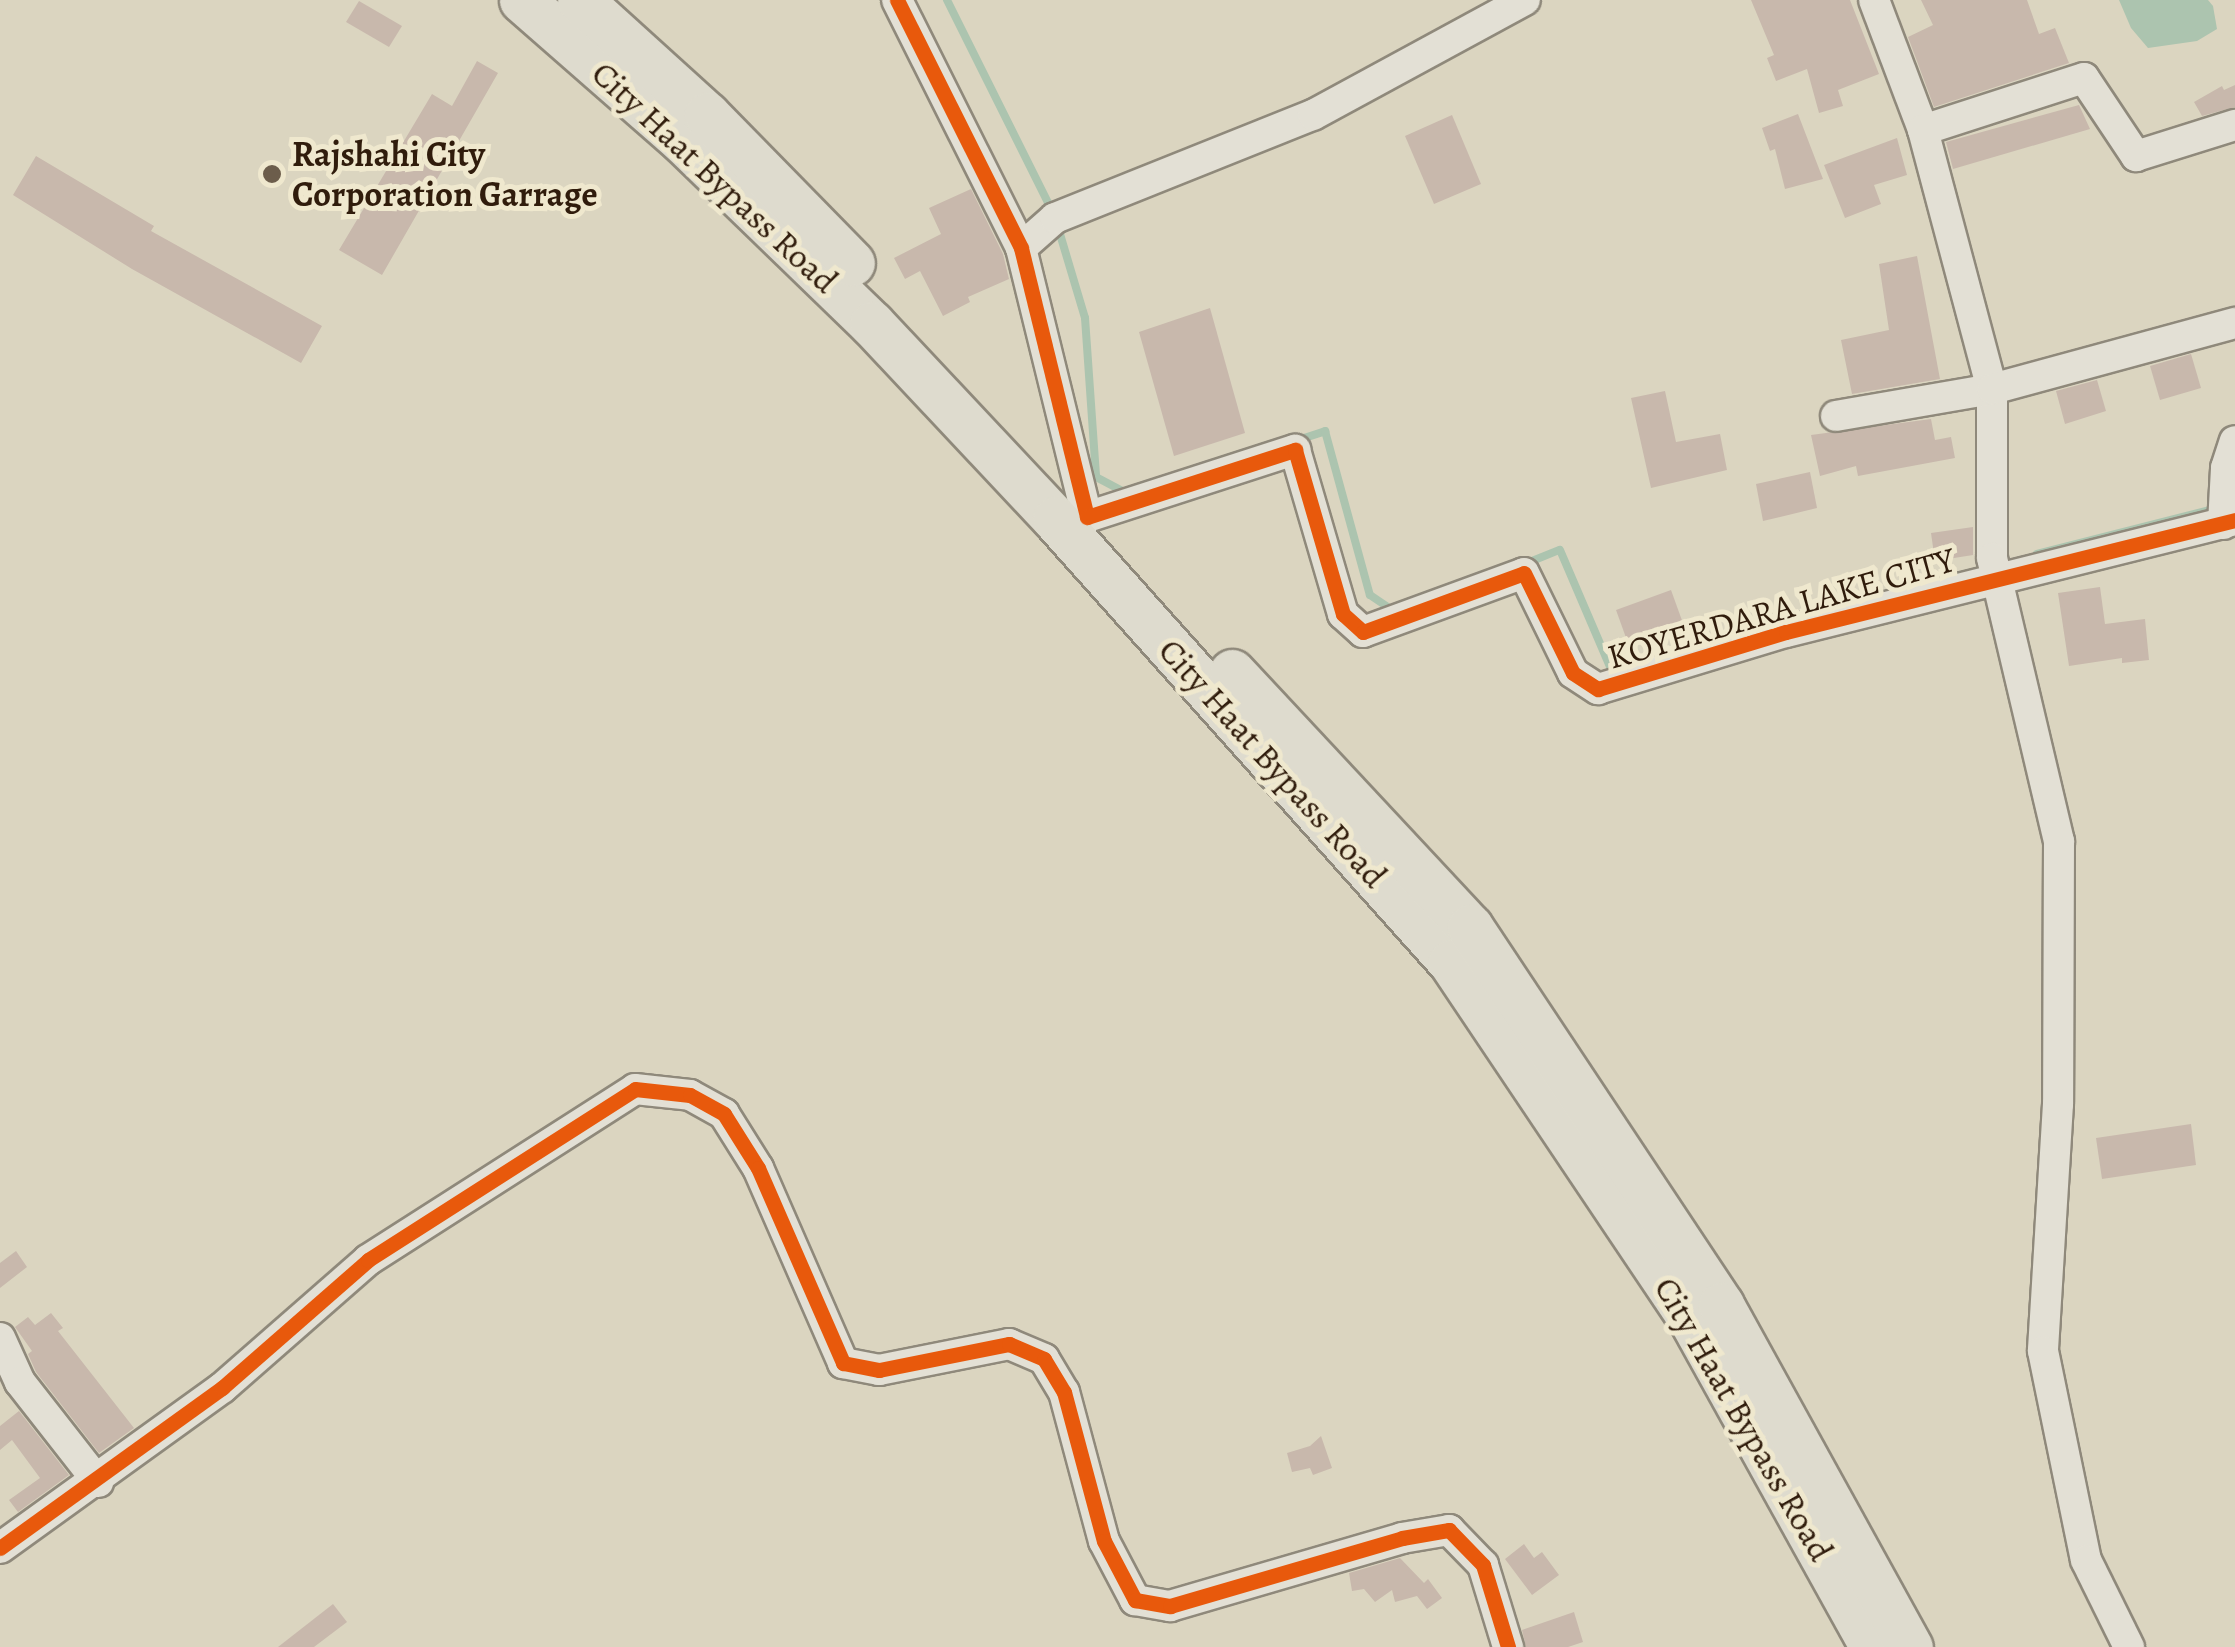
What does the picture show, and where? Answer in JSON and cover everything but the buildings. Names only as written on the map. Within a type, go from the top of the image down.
[{"type":"main road","name":"City Haat Bypass Road","points":[[522,0],[682,140],[872,324],[1054,518],[1451,962],[1692,1319],[1873,1647]]},
{"type":"main road","name":"City Haat Bypass Road","points":[[580,0],[707,115],[893,305],[1470,927],[1721,1305],[1910,1647]]},
{"type":"street","points":[[897,0],[1022,248],[1087,517]]},
{"type":"street","points":[[1022,248],[1055,218],[1313,115],[1525,0]]},
{"type":"street","points":[[1874,0],[1923,130],[1992,389],[1995,571],[2058,842],[2058,1104],[2044,1351],[2086,1560],[2129,1647]]},
{"type":"street","points":[[1923,130],[2084,78],[2136,156],[2235,125]]},
{"type":"street","points":[[1836,416],[1992,389],[2233,331]]},
{"type":"street","points":[[2229,522],[2226,468],[2235,441]]},
{"type":"street","name":"KOYERDARA LAKE CITY","points":[[1087,517],[1295,450],[1343,614],[1364,632],[1524,573],[1573,674],[1598,690],[1995,571],[2229,522]]},
{"type":"street","points":[[0,1548],[98,1482],[222,1388],[368,1260],[635,1089],[690,1094],[724,1114],[758,1168],[842,1363],[879,1370],[1009,1344],[1044,1359],[1064,1392],[1104,1542],[1135,1600],[1170,1606],[1402,1538],[1450,1530],[1483,1566],[1508,1647]]},
{"type":"street","points":[[0,1338],[20,1382],[98,1482]]},
{"type":"shaded area","points":[[2119,0],[2208,0],[2217,29],[2197,41],[2148,48],[2131,28]]},
{"type":"waterway","points":[[947,0],[1052,211]]},
{"type":"waterway","points":[[1057,224],[1085,318],[1096,477],[1130,495]]},
{"type":"waterway","points":[[1295,441],[1325,431],[1370,595],[1394,611]]},
{"type":"waterway","points":[[2037,554],[2217,508]]},
{"type":"waterway","points":[[1527,563],[1560,550],[1611,669],[1642,660]]},
{"type":"cycle path","points":[[897,0],[1021,248],[1087,517],[1295,450],[1343,614],[1363,632],[1524,573],[1573,673],[1598,689],[1786,632],[2235,520]]},
{"type":"cycle path","points":[[0,1548],[222,1388],[368,1260],[635,1089],[690,1095],[724,1114],[758,1168],[843,1363],[879,1370],[1009,1344],[1044,1359],[1064,1392],[1104,1541],[1135,1600],[1170,1606],[1402,1538],[1449,1530],[1483,1565],[1508,1647]]},
{"type":"place","name":"Rajshahi City Corporation Garrage","points":[[272,174]]}]
